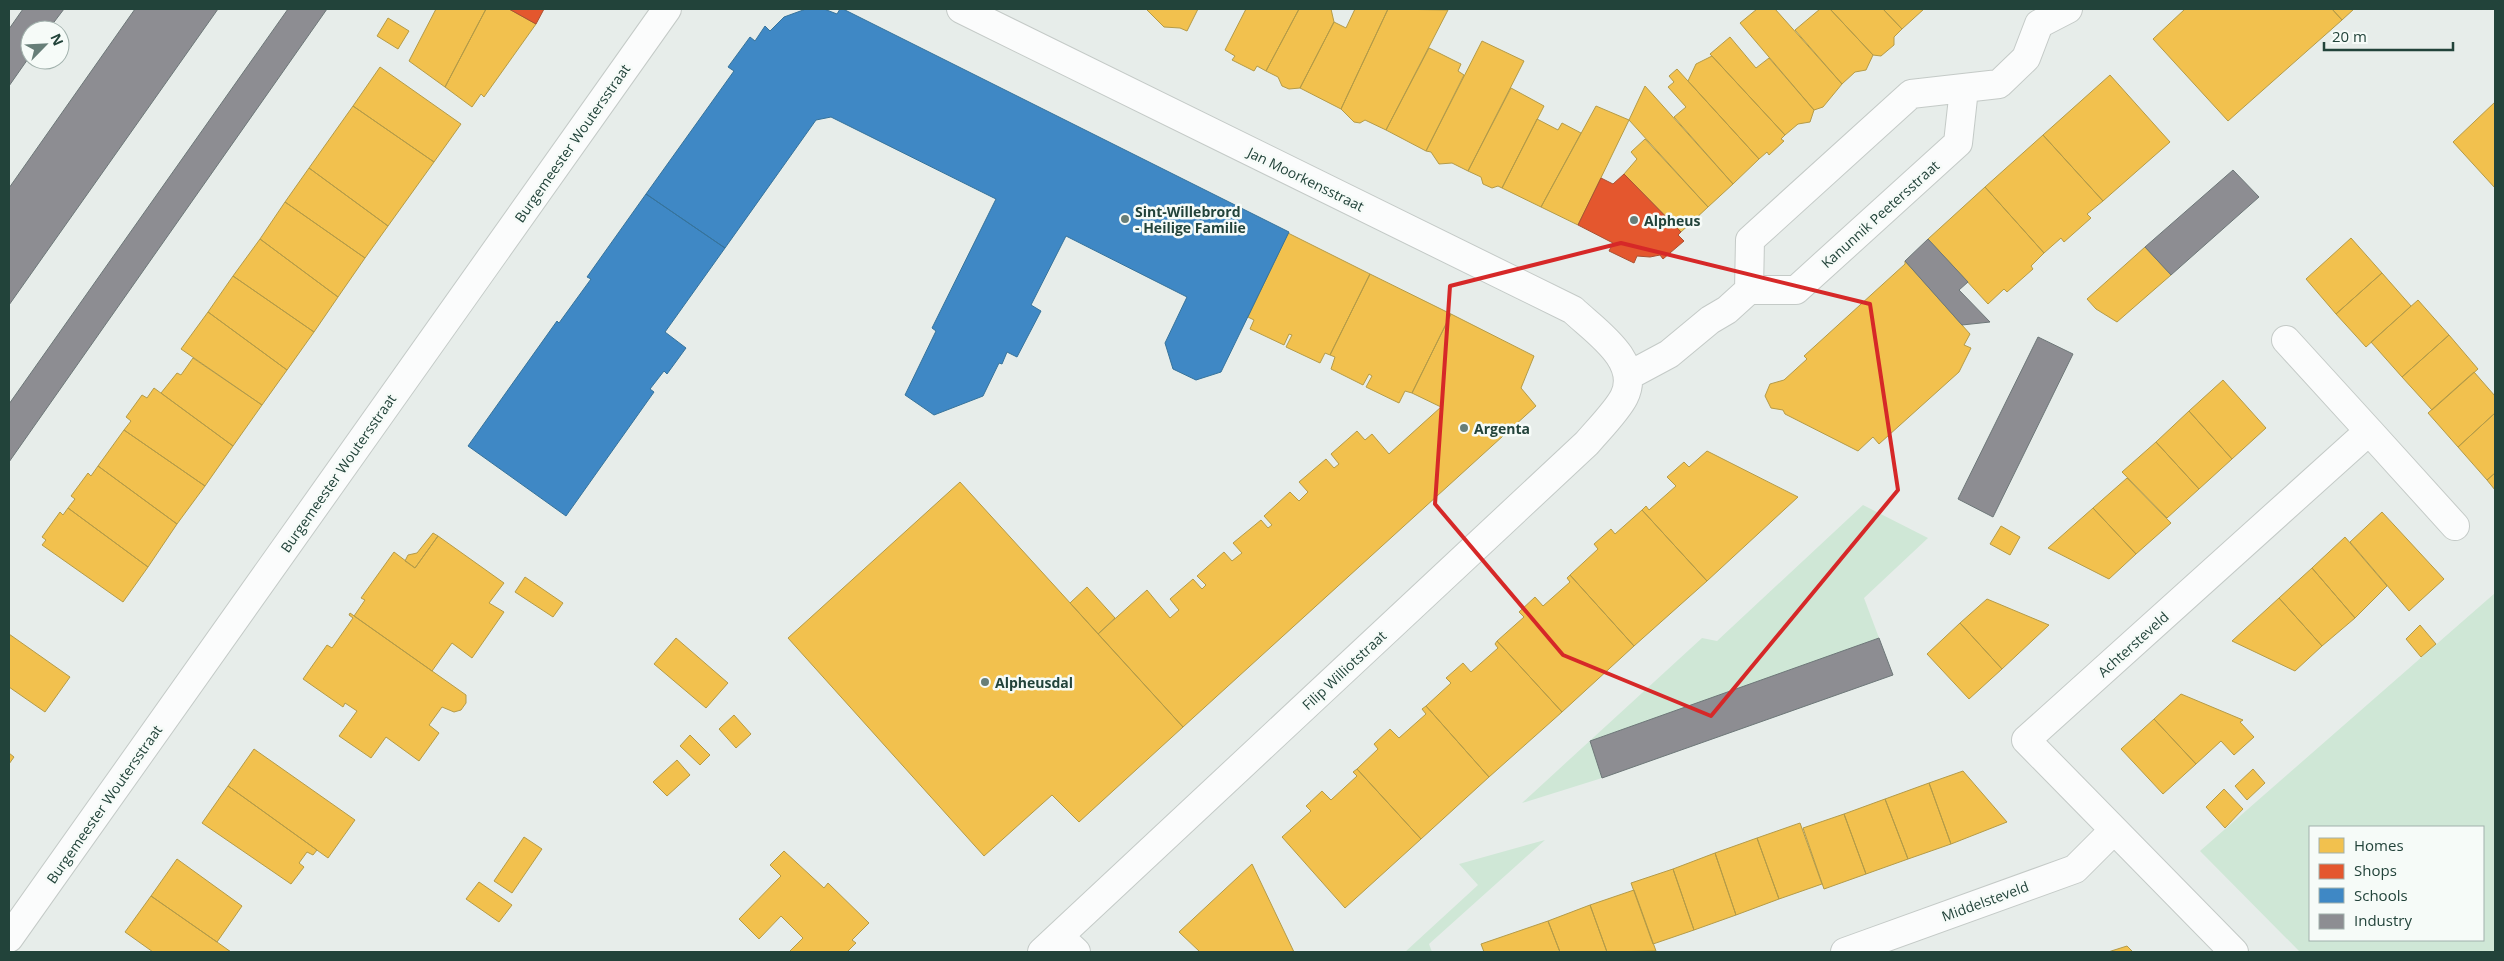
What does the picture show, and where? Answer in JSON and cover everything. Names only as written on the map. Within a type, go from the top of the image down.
[{"type":"street","name":"Burgemeester Woutersstraat","points":[[9,938],[667,9]]},
{"type":"street","name":"Jan Moorkensstraat","points":[[961,9],[1572,310],[1619,353],[1628,376]]},
{"type":"street","points":[[1628,376],[1668,354],[1710,320],[1727,310],[1748,290],[1750,240],[1911,94],[1999,84],[2026,58],[2033,16],[2068,9]]},
{"type":"street","name":"Kanunnik Peetersstraat","points":[[1748,290],[1796,290],[1951,150],[1958,143],[1964,89]]},
{"type":"street","points":[[2286,340],[2455,526]]},
{"type":"street","name":"Filip Williotstraat","points":[[1059,947],[1587,442],[1624,397],[1628,376]]},
{"type":"street","name":"Achtersteveld","points":[[2234,952],[2113,832],[2026,740],[2369,431]]},
{"type":"street","name":"Middelsteveld","points":[[1845,952],[2075,869],[2113,832]]},
{"type":"highlighted area","points":[[1621,243],[1870,304],[1898,490],[1711,716],[1563,655],[1435,504],[1450,286]]},
{"type":"green space","points":[[1863,505],[1928,538],[1864,598],[1879,638],[1590,741],[1602,778],[1522,803],[1702,638],[1717,641]]},
{"type":"green space","points":[[2495,593],[2495,952],[2300,952],[2200,851]]},
{"type":"green space","points":[[1545,840],[1429,944],[1432,952],[1405,952],[1478,885],[1459,864]]},
{"type":"building: Homes","points":[[436,9],[486,9],[445,87],[409,61]]},
{"type":"building: Homes","points":[[486,9],[509,9],[536,24],[484,97],[481,94],[472,107],[445,87]]},
{"type":"building: Homes","points":[[1146,9],[1198,9],[1187,31],[1180,28],[1164,27]]},
{"type":"building: Homes","points":[[1246,9],[1299,9],[1266,71],[1257,66],[1254,71],[1232,60],[1235,56],[1225,50]]},
{"type":"building: Homes","points":[[1299,9],[1331,9],[1334,22],[1300,88],[1289,89],[1282,86],[1278,77],[1266,71]]},
{"type":"building: Homes","points":[[1355,9],[1388,9],[1341,109],[1300,88],[1334,22],[1346,28]]},
{"type":"building: Homes","points":[[1388,9],[1448,10],[1386,130],[1365,120],[1360,123],[1354,122],[1341,109]]},
{"type":"building: Homes","points":[[1757,9],[1775,9],[1842,84],[1823,107],[1814,110],[1740,23]]},
{"type":"building: Homes","points":[[1820,9],[1830,9],[1873,55],[1866,70],[1855,72],[1842,84],[1795,30]]},
{"type":"building: Homes","points":[[1830,9],[1883,9],[1902,29],[1894,37],[1894,45],[1881,56],[1873,55]]},
{"type":"building: Homes","points":[[1883,9],[1924,9],[1902,29]]},
{"type":"building: Homes","points":[[2185,9],[2332,9],[2342,20],[2228,121],[2153,39]]},
{"type":"building: Homes","points":[[2332,9],[2354,9],[2342,20]]},
{"type":"building: Homes","points":[[388,18],[409,31],[398,49],[377,36]]},
{"type":"building: Homes","points":[[1730,37],[1756,68],[1769,58],[1814,110],[1810,122],[1798,124],[1785,135],[1710,54]]},
{"type":"building: Homes","points":[[1482,41],[1524,61],[1468,171],[1452,163],[1439,164],[1431,152],[1426,151]]},
{"type":"building: Homes","points":[[1429,48],[1461,64],[1458,71],[1464,75],[1426,151],[1386,130]]},
{"type":"building: Homes","points":[[1712,56],[1785,135],[1781,139],[1784,141],[1769,155],[1767,152],[1759,159],[1688,81],[1696,64]]},
{"type":"building: Homes","points":[[380,67],[461,124],[434,162],[353,106]]},
{"type":"building: Homes","points":[[1677,69],[1759,159],[1733,184],[1674,117],[1686,107],[1668,87],[1674,82],[1669,76]]},
{"type":"building: Homes","points":[[2110,75],[2170,142],[2103,201],[2043,135]]},
{"type":"building: Homes","points":[[1645,86],[1733,184],[1708,207],[1629,120]]},
{"type":"building: Homes","points":[[1511,88],[1544,106],[1502,188],[1498,186],[1492,188],[1483,184],[1481,177],[1468,171]]},
{"type":"building: Homes","points":[[2495,102],[2495,188],[2453,142]]},
{"type":"building: Homes","points":[[353,106],[434,162],[388,226],[309,168]]},
{"type":"building: Homes","points":[[1596,106],[1629,120],[1578,225],[1541,207]]},
{"type":"building: Homes","points":[[1537,119],[1558,130],[1562,123],[1581,133],[1541,207],[1502,188]]},
{"type":"building: Homes","points":[[2043,135],[2103,201],[2087,214],[2091,218],[2064,242],[2061,238],[2044,253],[1985,187]]},
{"type":"building: Homes","points":[[1645,139],[1708,207],[1681,232],[1624,174],[1637,159],[1631,152]]},
{"type":"building: Homes","points":[[309,168],[388,226],[365,258],[285,202]]},
{"type":"building: Homes","points":[[1985,187],[2044,253],[2031,266],[2033,269],[2007,292],[2004,289],[1988,304],[1928,239]]},
{"type":"building: Homes","points":[[285,202],[365,258],[338,297],[260,239]]},
{"type":"building: Homes","points":[[1288,233],[1370,274],[1330,355],[1325,353],[1320,363],[1286,347],[1292,335],[1289,334],[1284,345],[1250,329],[1254,320],[1248,317]]},
{"type":"building: Homes","points":[[2351,238],[2382,273],[2336,314],[2306,279]]},
{"type":"building: Homes","points":[[260,239],[338,297],[314,332],[233,276]]},
{"type":"building: Homes","points":[[2145,247],[2171,275],[2117,322],[2096,309],[2087,299]]},
{"type":"building: Homes","points":[[1905,261],[1970,334],[1964,345],[1971,348],[1959,372],[1879,444],[1873,437],[1858,451],[1785,414],[1783,410],[1771,408],[1765,396],[1770,384],[1784,380],[1807,359],[1804,356],[1905,264]]},
{"type":"building: Homes","points":[[2382,273],[2411,306],[2366,347],[2336,314]]},
{"type":"building: Homes","points":[[1370,274],[1451,314],[1412,393],[1405,391],[1399,403],[1366,387],[1372,376],[1369,374],[1363,385],[1331,369],[1335,357],[1330,355]]},
{"type":"building: Homes","points":[[233,276],[314,332],[287,370],[208,312]]},
{"type":"building: Homes","points":[[2418,300],[2449,335],[2402,377],[2371,342]]},
{"type":"building: Homes","points":[[208,312],[287,370],[262,405],[181,349]]},
{"type":"building: Homes","points":[[1451,314],[1534,356],[1521,388],[1536,406],[1183,727],[1098,634],[1147,590],[1170,618],[1179,610],[1170,599],[1193,579],[1202,589],[1206,585],[1197,576],[1224,552],[1232,561],[1242,553],[1233,543],[1261,520],[1268,528],[1272,525],[1264,516],[1290,492],[1299,501],[1308,492],[1299,482],[1326,459],[1334,468],[1339,464],[1331,454],[1357,431],[1365,440],[1372,434],[1389,454],[1441,407],[1412,393]]},
{"type":"building: Homes","points":[[2449,335],[2478,369],[2432,410],[2402,377]]},
{"type":"building: Homes","points":[[193,358],[262,405],[233,446],[161,393],[177,373],[181,375]]},
{"type":"building: Homes","points":[[2474,372],[2495,396],[2495,413],[2458,447],[2428,413]]},
{"type":"building: Homes","points":[[2223,380],[2266,428],[2232,459],[2189,411]]},
{"type":"building: Homes","points":[[154,388],[233,446],[205,486],[124,430],[131,421],[126,417],[142,395],[147,398]]},
{"type":"building: Homes","points":[[2189,411],[2232,459],[2199,489],[2156,442]]},
{"type":"building: Homes","points":[[2495,413],[2495,473],[2487,480],[2458,447]]},
{"type":"building: Homes","points":[[124,430],[205,486],[177,524],[98,466]]},
{"type":"building: Homes","points":[[2156,442],[2199,489],[2167,518],[2122,472]]},
{"type":"building: Homes","points":[[1707,451],[1798,497],[1707,581],[1642,510],[1646,506],[1649,510],[1676,486],[1667,477],[1684,462],[1689,467]]},
{"type":"building: Homes","points":[[98,466],[177,524],[148,567],[68,508],[75,499],[71,496],[88,473],[91,476]]},
{"type":"building: Homes","points":[[2495,473],[2495,490],[2487,480]]},
{"type":"building: Homes","points":[[2127,478],[2171,523],[2136,554],[2093,508]]},
{"type":"building: Homes","name":"Alpheusdal","points":[[960,482],[1183,727],[1079,822],[1052,795],[984,856],[788,638]]},
{"type":"building: Homes","points":[[68,508],[148,567],[123,602],[42,545],[46,540],[42,537],[60,512],[63,515]]},
{"type":"building: Homes","points":[[2093,508],[2136,554],[2109,579],[2048,548]]},
{"type":"building: Homes","points":[[1642,510],[1707,581],[1634,646],[1570,575],[1598,549],[1594,544],[1611,529],[1615,534]]},
{"type":"building: Homes","points":[[2382,512],[2444,579],[2409,611],[2350,542]]},
{"type":"building: Homes","points":[[2001,526],[2020,537],[2010,555],[1990,544]]},
{"type":"building: Homes","points":[[433,533],[438,536],[415,568],[405,561],[408,555],[417,553]]},
{"type":"building: Homes","points":[[438,536],[504,583],[489,603],[504,612],[472,658],[452,643],[432,671],[354,616],[365,600],[361,598],[394,552],[415,568]]},
{"type":"building: Homes","points":[[2345,537],[2387,586],[2355,618],[2312,568]]},
{"type":"building: Homes","points":[[2312,568],[2355,618],[2322,646],[2279,598]]},
{"type":"building: Homes","points":[[1570,575],[1634,646],[1562,712],[1497,641],[1524,617],[1519,612],[1535,597],[1543,606],[1570,582],[1567,578]]},
{"type":"building: Homes","points":[[525,577],[563,603],[553,617],[515,592]]},
{"type":"building: Homes","points":[[1087,587],[1115,618],[1098,634],[1070,603]]},
{"type":"building: Homes","points":[[2279,598],[2322,646],[2295,671],[2232,641]]},
{"type":"building: Homes","points":[[1987,599],[2049,625],[2002,669],[1960,623]]},
{"type":"building: Homes","points":[[350,613],[466,695],[466,703],[461,710],[454,712],[442,707],[429,725],[439,733],[419,761],[386,737],[371,758],[339,736],[357,711],[345,703],[343,707],[303,679],[327,645],[332,648],[353,618],[349,615]]},
{"type":"building: Homes","points":[[1960,623],[2002,669],[1969,699],[1927,654]]},
{"type":"building: Homes","points":[[2420,625],[2436,644],[2421,657],[2406,639]]},
{"type":"building: Homes","points":[[9,634],[70,677],[45,712],[9,687]]},
{"type":"building: Homes","points":[[676,638],[728,683],[706,708],[654,664]]},
{"type":"building: Homes","points":[[1497,641],[1562,712],[1489,777],[1426,706],[1451,683],[1446,678],[1463,663],[1471,672],[1498,648],[1495,644]]},
{"type":"building: Homes","points":[[2181,694],[2243,720],[2240,722],[2254,737],[2234,755],[2221,741],[2196,764],[2154,719]]},
{"type":"building: Homes","points":[[1426,706],[1489,777],[1421,839],[1357,769],[1378,749],[1374,744],[1390,729],[1399,738],[1426,714],[1422,709]]},
{"type":"building: Homes","points":[[734,715],[751,734],[736,748],[719,729]]},
{"type":"building: Homes","points":[[2154,719],[2196,764],[2163,794],[2121,749]]},
{"type":"building: Homes","points":[[690,735],[710,755],[700,765],[680,746]]},
{"type":"building: Homes","points":[[254,749],[355,820],[328,858],[228,786]]},
{"type":"building: Homes","points":[[9,753],[14,757],[9,764]]},
{"type":"building: Homes","points":[[677,760],[690,775],[667,796],[653,782]]},
{"type":"building: Homes","points":[[1357,769],[1421,839],[1345,908],[1282,837],[1311,811],[1306,806],[1322,791],[1331,800],[1357,776],[1353,772]]},
{"type":"building: Homes","points":[[2253,769],[2265,783],[2247,800],[2235,786]]},
{"type":"building: Homes","points":[[1963,771],[2007,822],[1951,844],[1929,783]]},
{"type":"building: Homes","points":[[1929,783],[1951,844],[1908,859],[1885,799]]},
{"type":"building: Homes","points":[[228,786],[317,850],[313,855],[307,852],[299,863],[304,867],[291,884],[202,823]]},
{"type":"building: Homes","points":[[2224,789],[2243,809],[2225,828],[2206,807]]},
{"type":"building: Homes","points":[[1885,799],[1908,859],[1866,874],[1844,814]]},
{"type":"building: Homes","points":[[1844,814],[1866,874],[1824,889],[1803,828]]},
{"type":"building: Homes","points":[[1800,823],[1822,884],[1779,899],[1757,838]]},
{"type":"building: Homes","points":[[524,837],[542,849],[512,893],[494,881]]},
{"type":"building: Homes","points":[[1757,838],[1779,899],[1736,915],[1715,853]]},
{"type":"building: Homes","points":[[784,851],[824,888],[828,883],[869,923],[852,940],[856,943],[847,952],[789,952],[803,938],[781,916],[759,939],[739,919],[781,876],[770,865]]},
{"type":"building: Homes","points":[[1715,853],[1736,915],[1694,930],[1673,869]]},
{"type":"building: Homes","points":[[177,859],[242,906],[217,942],[151,896]]},
{"type":"building: Homes","points":[[1252,864],[1294,952],[1200,952],[1179,932]]},
{"type":"building: Homes","points":[[1673,869],[1694,930],[1653,944],[1631,883]]},
{"type":"building: Homes","points":[[479,882],[512,905],[499,922],[466,899]]},
{"type":"building: Homes","points":[[1634,890],[1656,951],[1607,952],[1590,905]]},
{"type":"building: Homes","points":[[151,896],[231,952],[153,952],[125,932]]},
{"type":"building: Homes","points":[[1590,905],[1607,952],[1560,952],[1548,921]]},
{"type":"building: Homes","points":[[1548,921],[1560,952],[1484,952],[1481,944]]},
{"type":"building: Homes","points":[[2127,946],[2133,952],[2108,952]]},
{"type":"building: Shops","points":[[509,9],[544,9],[536,24]]},
{"type":"building: Shops","points":[[1624,174],[1681,232],[1678,235],[1684,241],[1663,259],[1660,255],[1650,257],[1637,256],[1634,263],[1609,251],[1613,243],[1578,225],[1601,178],[1613,184]]},
{"type":"building: Schools","name":"Sint-Willebrord - Heilige Familie","points":[[806,9],[824,9],[837,14],[840,9],[843,9],[1289,232],[1221,372],[1196,380],[1173,369],[1165,343],[1187,297],[1066,236],[1031,305],[1041,311],[1017,357],[1007,352],[1002,364],[999,363],[983,396],[934,415],[905,395],[936,331],[932,328],[996,199],[831,117],[816,120],[725,248],[646,194],[734,71],[728,67],[750,37],[755,41],[765,26],[770,31],[784,17]]},
{"type":"building: Schools","points":[[646,194],[725,248],[665,332],[686,348],[667,374],[664,371],[650,389],[654,392],[566,516],[468,446],[557,321],[559,323],[591,279],[587,277]]},
{"type":"building: Industry","points":[[23,9],[64,9],[56,20],[20,20],[20,70],[9,86],[9,29]]},
{"type":"building: Industry","points":[[135,9],[218,9],[9,305],[9,188]]},
{"type":"building: Industry","points":[[288,9],[327,9],[9,462],[9,404]]},
{"type":"building: Industry","points":[[2233,170],[2259,197],[2171,275],[2145,247]]},
{"type":"building: Industry","points":[[1928,239],[1968,282],[1959,290],[1990,322],[1962,325],[1905,261]]},
{"type":"building: Industry","points":[[2038,337],[2073,354],[1993,517],[1958,499]]},
{"type":"building: Industry","points":[[1879,638],[1893,675],[1602,778],[1590,741]]},
{"type":"place","name":"Sint-Willebrord - Heilige Familie","points":[[1125,219]]},
{"type":"place","name":"Alpheus","points":[[1634,220]]},
{"type":"place","name":"Argenta","points":[[1464,428]]},
{"type":"place","name":"Alpheusdal","points":[[985,682]]}]
